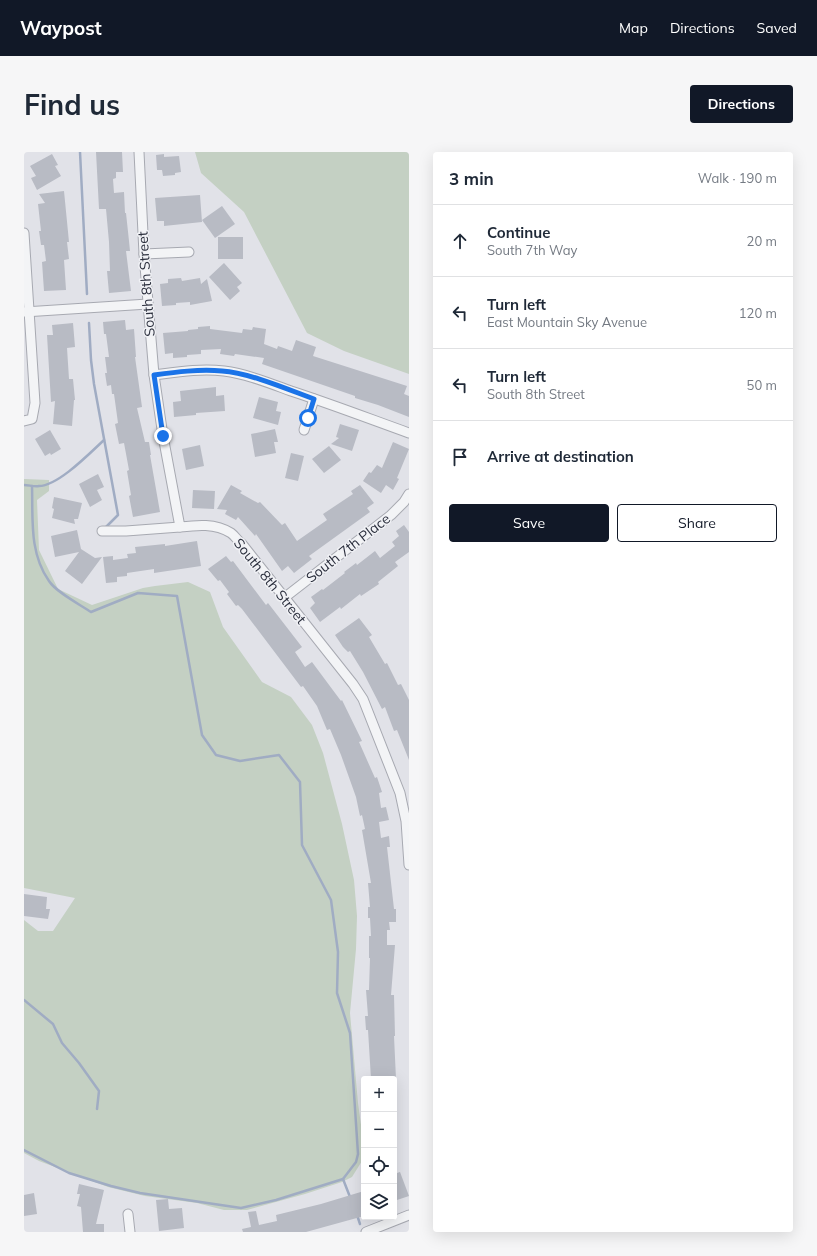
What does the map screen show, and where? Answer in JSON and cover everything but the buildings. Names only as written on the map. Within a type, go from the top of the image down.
[{"type":"street","name":"South 8th Street","points":[[139,152],[144,254],[154,375],[163,436],[180,527],[198,525],[216,527],[231,533],[242,544],[353,684],[362,699],[400,793],[406,821],[409,865]]},
{"type":"street","points":[[24,233],[26,312],[35,403],[28,420]]},
{"type":"street","points":[[144,254],[189,252]]},
{"type":"street","points":[[26,312],[148,304]]},
{"type":"street","points":[[154,375],[201,371],[223,371],[261,380],[409,433]]},
{"type":"street","points":[[304,430],[314,399]]},
{"type":"street","name":"South 7th Place","points":[[284,598],[390,515],[404,502],[409,494]]},
{"type":"street","points":[[102,531],[126,531],[180,527]]},
{"type":"street","points":[[128,1214],[130,1232]]},
{"type":"street","points":[[366,1232],[409,1214]]},
{"type":"green space","points":[[195,152],[409,152],[409,374],[344,351],[307,333],[244,212],[201,173]]},
{"type":"green space","points":[[24,479],[49,480],[49,491],[37,500],[39,550],[58,589],[92,605],[143,588],[188,582],[210,592],[223,627],[262,682],[291,697],[312,725],[323,753],[342,824],[354,880],[357,916],[356,949],[350,1013],[361,1125],[361,1163],[352,1177],[342,1182],[305,1194],[247,1210],[224,1210],[197,1203],[145,1196],[108,1187],[39,1161],[24,1153],[24,920],[38,931],[53,931],[75,898],[24,888]]},
{"type":"waterway","points":[[80,152],[87,294]]},
{"type":"waterway","points":[[89,323],[94,384],[118,515],[105,528]]},
{"type":"waterway","points":[[24,485],[47,485],[55,481],[73,468],[104,440]]},
{"type":"waterway","points":[[32,486],[33,535],[35,547],[38,559],[52,585],[62,594],[91,612],[138,593],[177,596],[202,735],[216,755],[240,761],[279,755],[300,782],[302,845],[331,900],[338,952],[337,993],[350,1033],[358,1154],[356,1162],[343,1179]]},
{"type":"waterway","points":[[24,1000],[53,1024],[62,1043],[79,1063],[99,1091],[97,1109]]},
{"type":"waterway","points":[[24,1150],[69,1173],[111,1186],[140,1193],[241,1208],[276,1200],[343,1179],[350,1197]]},
{"type":"waterway","points":[[357,1215],[360,1224]]},
{"type":"route","points":[[163,436],[154,375],[175,372],[223,371],[261,380],[314,399],[308,418]]}]
